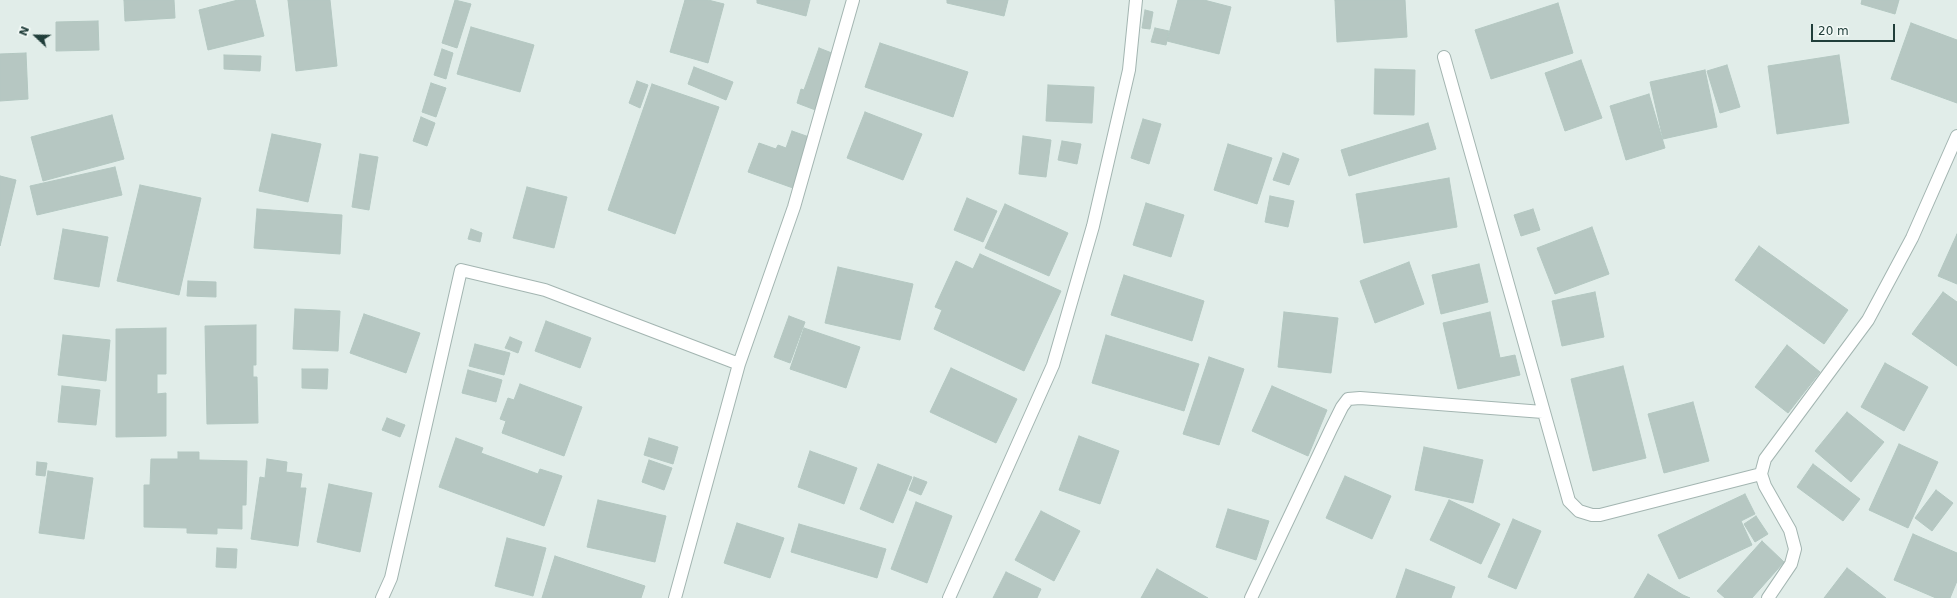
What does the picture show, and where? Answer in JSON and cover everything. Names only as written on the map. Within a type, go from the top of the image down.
[{"type":"street","points":[[674,598],[738,364],[794,207],[853,0]]},
{"type":"street","points":[[949,598],[1053,365],[1093,226],[1129,70],[1136,0]]},
{"type":"street","points":[[1444,57],[1569,501],[1579,511],[1592,515],[1600,515],[1761,474]]},
{"type":"street","points":[[1768,598],[1791,564],[1795,549],[1790,530],[1765,486],[1761,474],[1765,458],[1868,320],[1912,238],[1957,136]]},
{"type":"street","points":[[382,598],[391,578],[461,270],[545,290],[738,364]]},
{"type":"street","points":[[1251,598],[1342,406],[1348,399],[1360,398],[1543,412]]},
{"type":"building","points":[[124,0],[174,0],[175,18],[125,21]]},
{"type":"building","points":[[238,0],[255,0],[264,36],[208,50],[199,10]]},
{"type":"building","points":[[288,0],[330,0],[337,66],[296,71]]},
{"type":"building","points":[[455,0],[471,4],[457,48],[442,43]]},
{"type":"building","points":[[685,0],[708,0],[724,4],[708,63],[670,52]]},
{"type":"building","points":[[757,0],[810,0],[806,16],[757,3]]},
{"type":"building","points":[[947,0],[1008,0],[1004,16],[947,3]]},
{"type":"building","points":[[1178,0],[1204,0],[1231,7],[1219,54],[1167,41]]},
{"type":"building","points":[[1335,0],[1405,0],[1407,37],[1337,42]]},
{"type":"building","points":[[1862,0],[1899,0],[1895,14],[1861,4]]},
{"type":"building","points":[[1558,3],[1573,53],[1491,79],[1475,30]]},
{"type":"building","points":[[1145,10],[1153,12],[1150,29],[1142,28]]},
{"type":"building","points":[[98,21],[99,50],[56,51],[56,22]]},
{"type":"building","points":[[1911,23],[1957,40],[1957,103],[1891,79]]},
{"type":"building","points":[[471,27],[534,45],[520,92],[457,74]]},
{"type":"building","points":[[1155,28],[1169,31],[1166,45],[1151,42]]},
{"type":"building","points":[[880,43],[968,72],[953,117],[865,87]]},
{"type":"building","points":[[819,48],[837,55],[818,111],[797,103],[801,89],[804,90]]},
{"type":"building","points":[[442,49],[453,53],[446,79],[434,75]]},
{"type":"building","points":[[26,53],[28,99],[0,101],[0,54]]},
{"type":"building","points":[[224,55],[261,56],[260,71],[224,69]]},
{"type":"building","points":[[1839,55],[1849,123],[1777,134],[1768,66]]},
{"type":"building","points":[[1581,60],[1602,118],[1565,131],[1545,73]]},
{"type":"building","points":[[1727,65],[1740,107],[1720,113],[1707,71]]},
{"type":"building","points":[[694,67],[733,82],[726,100],[688,84]]},
{"type":"building","points":[[1375,69],[1415,70],[1414,115],[1374,114]]},
{"type":"building","points":[[1705,70],[1717,127],[1663,139],[1650,82]]},
{"type":"building","points":[[637,81],[648,85],[640,108],[629,103]]},
{"type":"building","points":[[431,83],[446,88],[436,117],[422,112]]},
{"type":"building","points":[[652,84],[719,107],[675,234],[608,210]]},
{"type":"building","points":[[1048,85],[1094,87],[1092,123],[1046,121]]},
{"type":"building","points":[[1649,94],[1665,148],[1626,160],[1610,106]]},
{"type":"building","points":[[865,112],[922,134],[903,180],[847,158]]},
{"type":"building","points":[[112,115],[124,159],[43,181],[31,137]]},
{"type":"building","points":[[421,117],[435,123],[427,146],[413,141]]},
{"type":"building","points":[[1143,119],[1161,124],[1149,164],[1131,158]]},
{"type":"building","points":[[1428,123],[1436,149],[1349,176],[1341,150]]},
{"type":"building","points":[[792,131],[812,138],[793,188],[748,172],[759,143],[776,149],[778,145],[786,148]]},
{"type":"building","points":[[272,134],[321,144],[308,202],[259,191]]},
{"type":"building","points":[[1023,136],[1051,140],[1046,177],[1019,174]]},
{"type":"building","points":[[1062,141],[1081,144],[1077,164],[1058,160]]},
{"type":"building","points":[[1228,144],[1272,158],[1257,204],[1214,190]]},
{"type":"building","points":[[1283,153],[1299,159],[1289,185],[1273,180]]},
{"type":"building","points":[[360,154],[378,157],[369,210],[352,207]]},
{"type":"building","points":[[115,167],[122,195],[37,215],[30,186]]},
{"type":"building","points":[[0,176],[16,180],[0,246]]},
{"type":"building","points":[[1449,178],[1457,227],[1364,243],[1356,194]]},
{"type":"building","points":[[140,185],[201,198],[179,295],[117,281]]},
{"type":"building","points":[[527,187],[567,197],[554,248],[513,238]]},
{"type":"building","points":[[1270,196],[1294,201],[1288,227],[1265,222]]},
{"type":"building","points":[[967,198],[997,211],[983,242],[954,230]]},
{"type":"building","points":[[1146,203],[1184,215],[1171,257],[1133,245]]},
{"type":"building","points":[[1005,204],[1068,233],[1049,276],[985,248]]},
{"type":"building","points":[[257,209],[342,215],[340,254],[254,248]]},
{"type":"building","points":[[1533,209],[1540,230],[1521,236],[1514,215]]},
{"type":"building","points":[[1592,227],[1609,274],[1555,294],[1537,248]]},
{"type":"building","points":[[63,229],[108,237],[99,287],[54,279]]},
{"type":"building","points":[[471,229],[482,233],[480,242],[468,239]]},
{"type":"building","points":[[1957,234],[1957,284],[1938,276]]},
{"type":"building","points":[[1759,246],[1848,310],[1824,344],[1735,280]]},
{"type":"building","points":[[980,254],[1061,291],[1024,371],[934,329],[942,310],[935,307],[956,261],[973,269]]},
{"type":"building","points":[[1409,262],[1424,304],[1375,323],[1360,281]]},
{"type":"building","points":[[1479,264],[1488,302],[1441,314],[1432,275]]},
{"type":"building","points":[[838,267],[913,284],[900,340],[825,323]]},
{"type":"building","points":[[1124,275],[1204,301],[1192,341],[1111,315]]},
{"type":"building","points":[[188,281],[216,282],[216,297],[187,296]]},
{"type":"building","points":[[1595,292],[1604,337],[1562,346],[1552,301]]},
{"type":"building","points":[[1943,292],[1957,302],[1957,366],[1912,334]]},
{"type":"building","points":[[295,309],[340,311],[338,351],[293,349]]},
{"type":"building","points":[[1284,312],[1338,318],[1331,373],[1278,367]]},
{"type":"building","points":[[1490,312],[1500,358],[1515,355],[1520,375],[1458,389],[1443,323]]},
{"type":"building","points":[[364,314],[420,333],[406,373],[350,353]]},
{"type":"building","points":[[789,316],[805,322],[790,363],[774,357]]},
{"type":"building","points":[[546,321],[591,338],[580,368],[535,351]]},
{"type":"building","points":[[256,325],[256,365],[253,365],[253,377],[257,377],[258,423],[207,424],[205,326]]},
{"type":"building","points":[[166,328],[166,374],[157,374],[157,394],[166,393],[166,436],[116,437],[116,329]]},
{"type":"building","points":[[804,328],[860,347],[846,388],[790,369]]},
{"type":"building","points":[[63,335],[110,340],[106,381],[58,375]]},
{"type":"building","points":[[1106,335],[1199,364],[1184,411],[1092,383]]},
{"type":"building","points":[[510,337],[522,342],[518,353],[505,348]]},
{"type":"building","points":[[475,344],[510,353],[504,375],[469,366]]},
{"type":"building","points":[[1787,345],[1820,372],[1788,413],[1755,387]]},
{"type":"building","points":[[1209,357],[1244,369],[1219,445],[1183,434]]},
{"type":"building","points":[[1885,363],[1928,387],[1904,431],[1861,407]]},
{"type":"building","points":[[1623,366],[1646,458],[1593,471],[1571,379]]},
{"type":"building","points":[[951,368],[1017,399],[996,443],[930,412]]},
{"type":"building","points":[[302,369],[328,369],[327,389],[302,388]]},
{"type":"building","points":[[468,370],[502,380],[496,402],[462,393]]},
{"type":"building","points":[[520,384],[582,407],[564,456],[502,433],[506,421],[500,419],[508,398],[514,400]]},
{"type":"building","points":[[62,386],[100,390],[96,425],[58,422]]},
{"type":"building","points":[[1272,386],[1327,410],[1308,456],[1252,431]]},
{"type":"building","points":[[1693,402],[1709,461],[1664,473],[1648,414]]},
{"type":"building","points":[[1847,412],[1884,442],[1851,482],[1815,451]]},
{"type":"building","points":[[387,418],[405,425],[400,437],[382,430]]},
{"type":"building","points":[[1079,436],[1119,451],[1100,504],[1059,490]]},
{"type":"building","points":[[456,438],[483,448],[481,453],[538,474],[540,469],[562,476],[544,526],[439,487]]},
{"type":"building","points":[[649,438],[678,447],[673,464],[644,455]]},
{"type":"building","points":[[1899,444],[1938,462],[1908,528],[1869,510]]},
{"type":"building","points":[[1424,447],[1483,460],[1473,503],[1415,490]]},
{"type":"building","points":[[810,451],[857,468],[844,504],[798,487]]},
{"type":"building","points":[[178,452],[199,452],[199,460],[247,461],[246,505],[242,505],[242,529],[217,528],[217,534],[187,533],[187,528],[144,527],[144,485],[150,485],[151,459],[178,459]]},
{"type":"building","points":[[267,459],[287,462],[286,472],[302,474],[300,488],[306,488],[298,546],[251,539],[260,477],[265,478]]},
{"type":"building","points":[[649,460],[672,468],[664,490],[642,482]]},
{"type":"building","points":[[37,462],[47,463],[45,476],[36,475]]},
{"type":"building","points":[[878,464],[912,477],[893,523],[860,509]]},
{"type":"building","points":[[1813,464],[1860,499],[1843,521],[1797,487]]},
{"type":"building","points":[[48,471],[93,478],[84,539],[39,533]]},
{"type":"building","points":[[1345,476],[1391,496],[1372,539],[1326,518]]},
{"type":"building","points":[[914,477],[927,482],[921,495],[909,490]]},
{"type":"building","points":[[329,484],[372,493],[360,552],[317,542]]},
{"type":"building","points":[[1936,490],[1953,503],[1932,531],[1915,518]]},
{"type":"building","points":[[1745,494],[1755,514],[1741,521],[1752,545],[1679,579],[1658,535]]},
{"type":"building","points":[[598,500],[666,516],[655,562],[587,547]]},
{"type":"building","points":[[1449,500],[1500,524],[1481,564],[1430,540]]},
{"type":"building","points":[[916,502],[952,516],[927,583],[891,569]]},
{"type":"building","points":[[1228,509],[1269,521],[1256,560],[1216,547]]},
{"type":"building","points":[[1041,511],[1080,531],[1054,581],[1015,560]]},
{"type":"building","points":[[1756,516],[1768,534],[1755,542],[1744,524]]},
{"type":"building","points":[[1513,519],[1541,531],[1516,589],[1488,577]]},
{"type":"building","points":[[737,523],[784,538],[770,578],[724,563]]},
{"type":"building","points":[[799,524],[886,549],[877,578],[791,552]]},
{"type":"building","points":[[1913,534],[1957,553],[1957,581],[1950,598],[1936,598],[1894,580]]},
{"type":"building","points":[[507,538],[546,548],[533,596],[495,586]]},
{"type":"building","points":[[1762,541],[1784,562],[1752,598],[1725,598],[1717,591]]},
{"type":"building","points":[[217,548],[237,549],[236,568],[216,567]]},
{"type":"building","points":[[555,556],[645,586],[641,598],[542,598]]},
{"type":"building","points":[[1847,568],[1886,598],[1824,598]]},
{"type":"building","points":[[1157,569],[1208,598],[1141,598]]},
{"type":"building","points":[[1406,569],[1455,587],[1451,598],[1396,598]]},
{"type":"building","points":[[1006,572],[1041,589],[1037,598],[993,598]]},
{"type":"building","points":[[1648,574],[1683,595],[1690,598],[1634,598]]}]
